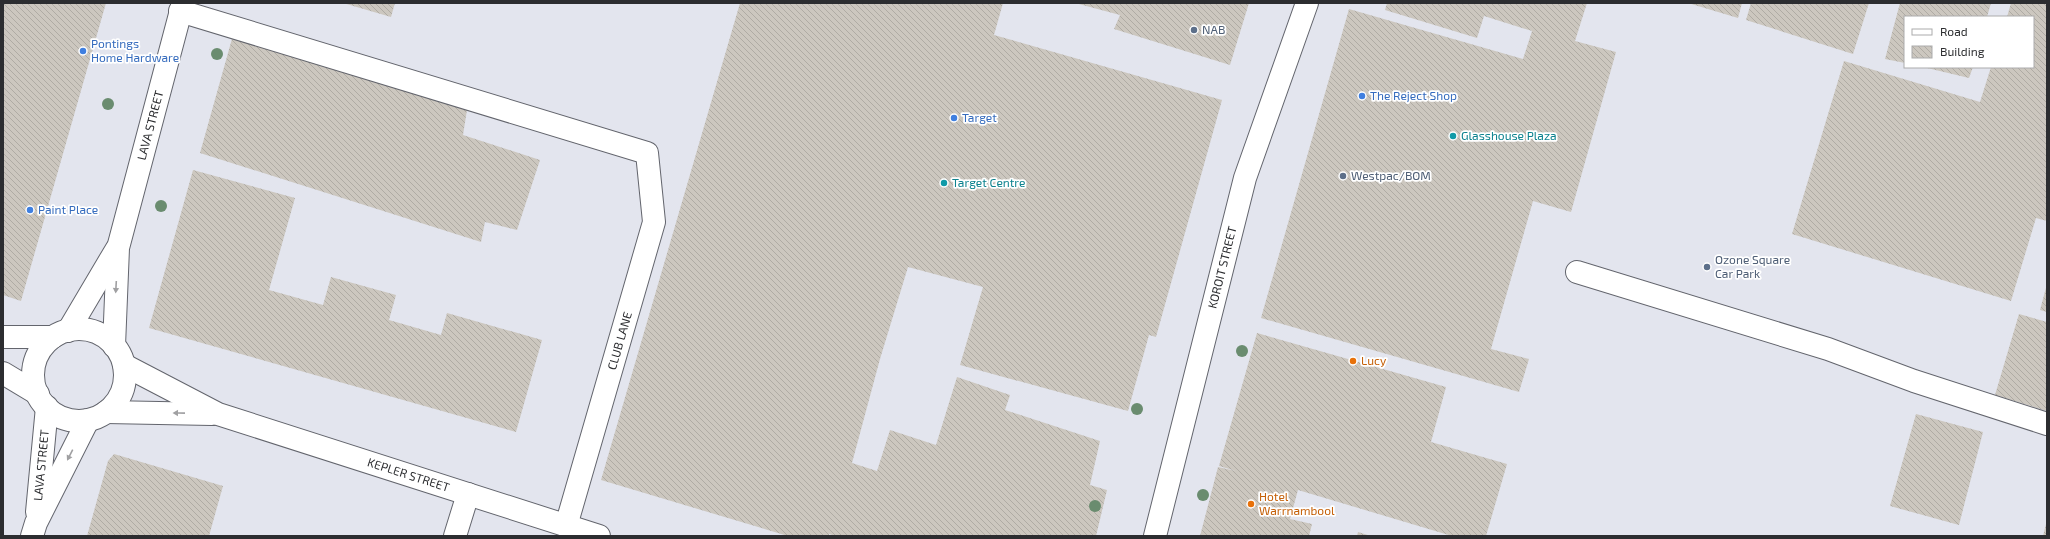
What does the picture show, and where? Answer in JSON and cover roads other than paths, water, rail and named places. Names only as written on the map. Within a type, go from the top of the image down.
[{"type":"street","name":"KOROIT STREET","points":[[1155,536],[1245,178],[1307,3]]},
{"type":"street","name":"CLUB LANE","points":[[181,7],[647,153],[654,222],[566,526]]},
{"type":"street","name":"LAVA STREET","points":[[114,346],[118,248],[181,7]]},
{"type":"street","name":"LAVA STREET","points":[[60,334],[118,248]]},
{"type":"street","points":[[1577,272],[1828,349],[1921,383],[2047,424]]},
{"type":"street","points":[[3,337],[60,334],[75,329],[90,330],[107,338],[114,346],[124,365],[124,385],[120,396],[97,416],[74,421],[52,413],[42,401],[3,373]]},
{"type":"street","points":[[42,401],[33,377],[34,364],[38,354],[60,334]]},
{"type":"street","name":"KEPLER STREET","points":[[124,365],[218,414],[599,536]]},
{"type":"street","name":"LAVA STREET","points":[[34,529],[42,401]]},
{"type":"street","name":"KEPLER STREET","points":[[97,416],[218,414]]},
{"type":"street","name":"LAVA STREET","points":[[34,529],[97,416]]},
{"type":"street","points":[[455,536],[468,494]]},
{"type":"place","name":"NAB","points":[[1194,30]]},
{"type":"place","name":"Pontings Home Hardware","points":[[83,51]]},
{"type":"place","name":"The Reject Shop","points":[[1362,96]]},
{"type":"place","name":"Target","points":[[954,118]]},
{"type":"place","name":"Glasshouse Plaza","points":[[1453,136]]},
{"type":"place","name":"Westpac/BOM","points":[[1343,176]]},
{"type":"place","name":"Target Centre","points":[[944,183]]},
{"type":"place","name":"Paint Place","points":[[30,210]]},
{"type":"place","name":"Ozone Square Car Park","points":[[1707,267]]},
{"type":"place","name":"Lucy","points":[[1353,361]]},
{"type":"place","name":"Hotel Warrnambool","points":[[1251,504]]}]
